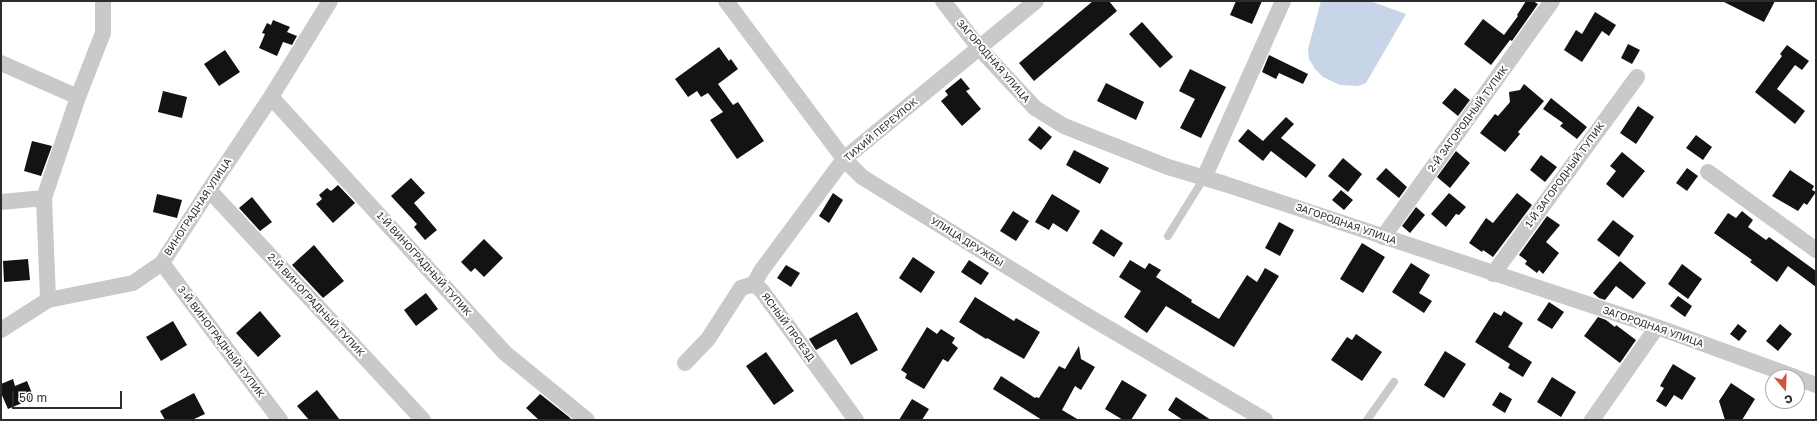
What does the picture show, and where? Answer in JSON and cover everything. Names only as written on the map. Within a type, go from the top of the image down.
[{"type":"street","points":[[48,300],[44,198],[78,96],[103,33],[103,1]]},
{"type":"street","name":"ВИНОГРАДНАЯ УЛИЦА","points":[[1,330],[48,300],[133,283],[162,263],[271,97],[330,1]]},
{"type":"street","name":"УЛИЦА ДРУЖБЫ","points":[[726,1],[844,159],[862,177],[1084,314],[1265,420]]},
{"type":"street","name":"ЗАГОРОДНАЯ УЛИЦА","points":[[943,1],[980,49],[1035,108],[1064,126],[1168,167],[1657,327],[1774,369]]},
{"type":"street","name":"ТИХИЙ ПЕРЕУЛОК","points":[[754,284],[761,271],[844,159],[980,49],[1036,1]]},
{"type":"street","points":[[1204,178],[1283,1]]},
{"type":"street","name":"2-Й ЗАГОРОДНЫЙ ТУПИК","points":[[1383,237],[1552,1]]},
{"type":"street","points":[[1,63],[78,96]]},
{"type":"street","name":"1-Й ЗАГОРОДНЫЙ ТУПИК","points":[[1493,274],[1637,77]]},
{"type":"street","name":"1-Й ВИНОГРАДНЫЙ ТУПИК","points":[[271,97],[505,352],[587,420]]},
{"type":"street","points":[[1708,172],[1816,250]]},
{"type":"street","name":"2-Й ВИНОГРАДНЫЙ ТУПИК","points":[[209,190],[423,420]]},
{"type":"street","points":[[1,202],[44,198]]},
{"type":"street","name":"3-Й ВИНОГРАДНЫЙ ТУПИК","points":[[162,263],[280,420]]},
{"type":"street","name":"ЯСНЫЙ ПРОЕЗД","points":[[684,363],[708,339],[741,288],[754,284],[762,290],[856,420]]},
{"type":"street","points":[[1592,420],[1657,327]]},
{"type":"street","name":"ЗАГОРОДНАЯ УЛИЦА","points":[[1805,381],[1816,385]]},
{"type":"lane","points":[[1168,236],[1204,178]]},
{"type":"lane","points":[[1367,420],[1394,382]]},
{"type":"water","points":[[1321,1],[1370,1],[1406,14],[1366,83],[1358,86],[1340,85],[1323,77],[1315,69],[1309,59],[1308,49]]},
{"type":"building","points":[[1093,1],[1109,1],[1117,11],[1034,81],[1019,63]]},
{"type":"building","points":[[1236,1],[1262,1],[1252,24],[1230,15]]},
{"type":"building","points":[[1526,1],[1533,1],[1538,4],[1512,41],[1510,40],[1491,65],[1464,44],[1483,19],[1504,35],[1518,16],[1517,15]]},
{"type":"building","points":[[1722,1],[1775,1],[1764,22]]},
{"type":"building","points":[[1595,12],[1616,25],[1609,36],[1602,31],[1582,62],[1564,50],[1576,30],[1582,34]]},
{"type":"building","points":[[273,20],[290,27],[287,32],[297,36],[292,45],[283,42],[277,56],[259,48],[265,34],[262,33],[267,23],[271,25]]},
{"type":"building","points":[[1142,22],[1173,57],[1160,68],[1129,34]]},
{"type":"building","points":[[1628,44],[1640,50],[1632,64],[1621,58]]},
{"type":"building","points":[[1787,45],[1809,61],[1802,70],[1795,65],[1777,89],[1805,111],[1795,124],[1755,92],[1782,56],[1780,54]]},
{"type":"building","points":[[719,47],[729,61],[731,59],[738,69],[718,84],[733,105],[738,102],[764,141],[737,159],[710,120],[723,112],[708,93],[701,97],[697,91],[688,97],[675,79]]},
{"type":"building","points":[[225,50],[240,72],[219,86],[204,64]]},
{"type":"building","points":[[1269,55],[1308,74],[1303,84],[1279,73],[1276,79],[1262,72]]},
{"type":"building","points":[[1190,69],[1226,87],[1201,138],[1180,128],[1195,99],[1179,91]]},
{"type":"building","points":[[961,78],[970,89],[966,91],[981,109],[962,126],[941,101],[948,95],[945,91]]},
{"type":"building","points":[[1106,83],[1144,102],[1136,120],[1097,101]]},
{"type":"building","points":[[1524,84],[1544,101],[1518,132],[1520,134],[1505,152],[1480,133],[1495,114],[1498,116],[1510,102],[1509,92],[1520,90]]},
{"type":"building","points":[[1455,88],[1470,100],[1458,116],[1442,103]]},
{"type":"building","points":[[163,91],[187,97],[182,118],[158,112]]},
{"type":"building","points":[[1551,98],[1587,127],[1577,139],[1560,126],[1563,123],[1543,109]]},
{"type":"building","points":[[1638,106],[1654,117],[1636,144],[1620,133]]},
{"type":"building","points":[[1286,117],[1294,124],[1281,138],[1316,165],[1306,178],[1271,151],[1263,161],[1238,141],[1248,129],[1263,141]]},
{"type":"building","points":[[1039,126],[1052,137],[1041,150],[1028,140]]},
{"type":"building","points":[[1696,135],[1712,147],[1703,160],[1686,148]]},
{"type":"building","points":[[32,141],[52,146],[41,176],[24,171]]},
{"type":"building","points":[[1074,150],[1109,168],[1100,184],[1066,165]]},
{"type":"building","points":[[1456,151],[1470,163],[1450,188],[1437,177]]},
{"type":"building","points":[[1622,152],[1645,171],[1623,198],[1606,184],[1616,171],[1610,166]]},
{"type":"building","points":[[1541,155],[1557,167],[1545,182],[1530,170]]},
{"type":"building","points":[[1343,158],[1362,174],[1348,192],[1328,176]]},
{"type":"building","points":[[1386,168],[1407,187],[1399,198],[1376,179]]},
{"type":"building","points":[[1687,168],[1698,176],[1687,191],[1676,183]]},
{"type":"building","points":[[1790,170],[1814,186],[1812,190],[1816,192],[1807,205],[1804,203],[1798,211],[1772,196]]},
{"type":"building","points":[[411,178],[425,193],[414,203],[437,230],[425,240],[414,227],[417,224],[391,196]]},
{"type":"building","points":[[338,185],[355,203],[333,223],[316,204],[322,199],[319,195],[327,188],[331,191]]},
{"type":"building","points":[[1341,190],[1353,200],[1344,210],[1332,200]]},
{"type":"building","points":[[833,193],[843,200],[829,223],[819,216]]},
{"type":"building","points":[[1449,193],[1466,207],[1459,215],[1456,214],[1446,227],[1431,214]]},
{"type":"building","points":[[1517,193],[1532,205],[1493,257],[1483,250],[1482,252],[1469,243],[1486,218],[1493,223]]},
{"type":"building","points":[[157,194],[182,200],[177,218],[153,212]]},
{"type":"building","points":[[1052,194],[1080,211],[1067,232],[1053,223],[1049,230],[1035,222]]},
{"type":"building","points":[[252,197],[272,222],[260,231],[239,208]]},
{"type":"building","points":[[1416,207],[1425,215],[1410,233],[1402,226]]},
{"type":"building","points":[[1013,211],[1029,221],[1016,241],[1000,231]]},
{"type":"building","points":[[1742,211],[1753,220],[1748,227],[1766,240],[1769,237],[1816,271],[1816,287],[1788,266],[1777,282],[1750,262],[1752,260],[1714,233],[1728,213],[1736,218]]},
{"type":"building","points":[[1547,216],[1560,225],[1546,242],[1559,253],[1543,274],[1539,270],[1537,273],[1525,264],[1527,261],[1519,255]]},
{"type":"building","points":[[1613,220],[1634,236],[1619,257],[1597,240]]},
{"type":"building","points":[[1279,222],[1294,230],[1280,256],[1265,248]]},
{"type":"building","points":[[1101,229],[1123,243],[1114,257],[1092,243]]},
{"type":"building","points":[[484,239],[503,258],[484,277],[475,268],[471,272],[461,262]]},
{"type":"building","points":[[1362,243],[1385,257],[1363,293],[1340,279]]},
{"type":"building","points":[[314,245],[344,281],[323,298],[292,265]]},
{"type":"building","points":[[913,257],[935,272],[921,293],[899,278]]},
{"type":"building","points":[[28,259],[30,280],[4,282],[3,261]]},
{"type":"building","points":[[969,260],[989,273],[981,285],[961,272]]},
{"type":"building","points":[[1130,260],[1145,269],[1149,263],[1161,270],[1156,277],[1192,300],[1191,302],[1219,319],[1247,275],[1257,282],[1265,268],[1279,276],[1234,347],[1166,306],[1147,333],[1124,317],[1141,291],[1119,277]]},
{"type":"building","points":[[1620,261],[1646,283],[1633,299],[1616,286],[1605,300],[1599,298],[1593,293]]},
{"type":"building","points":[[1411,263],[1430,275],[1419,293],[1432,301],[1424,313],[1392,292]]},
{"type":"building","points":[[1682,264],[1702,279],[1688,299],[1668,284]]},
{"type":"building","points":[[786,265],[800,273],[791,287],[777,278]]},
{"type":"building","points":[[426,293],[438,309],[416,326],[404,310]]},
{"type":"building","points":[[1678,296],[1692,306],[1685,317],[1670,306]]},
{"type":"building","points":[[975,297],[1014,321],[1016,318],[1040,332],[1024,359],[987,338],[986,339],[959,322]]},
{"type":"building","points":[[1549,302],[1564,312],[1552,329],[1537,320]]},
{"type":"building","points":[[260,311],[281,336],[258,357],[236,333]]},
{"type":"building","points":[[1504,311],[1523,323],[1508,347],[1532,362],[1523,377],[1508,368],[1510,364],[1475,342],[1494,312],[1501,316]]},
{"type":"building","points":[[857,312],[878,350],[851,365],[836,339],[816,350],[809,339]]},
{"type":"building","points":[[1598,317],[1606,320],[1615,327],[1616,325],[1636,340],[1620,363],[1584,336]]},
{"type":"building","points":[[173,321],[187,345],[161,361],[146,337]]},
{"type":"building","points":[[1738,324],[1747,331],[1739,341],[1730,334]]},
{"type":"building","points":[[1780,324],[1792,334],[1778,351],[1766,341]]},
{"type":"building","points":[[927,327],[937,334],[941,329],[955,338],[952,343],[958,348],[948,362],[943,359],[924,389],[905,378],[907,374],[901,370]]},
{"type":"building","points":[[1356,334],[1382,352],[1362,381],[1331,360],[1347,337],[1352,340]]},
{"type":"building","points":[[1079,346],[1081,359],[1095,367],[1081,390],[1075,386],[1062,410],[1079,420],[1042,420],[993,389],[1001,376],[1035,398],[1039,398],[1059,366],[1065,369]]},
{"type":"building","points":[[1445,351],[1466,364],[1444,398],[1424,385]]},
{"type":"building","points":[[766,352],[794,391],[774,405],[746,366]]},
{"type":"building","points":[[1673,364],[1696,378],[1682,400],[1674,395],[1666,407],[1656,401],[1664,388],[1660,386]]},
{"type":"building","points":[[1552,377],[1576,392],[1561,417],[1537,402]]},
{"type":"building","points":[[13,379],[15,386],[27,381],[34,398],[8,409],[1,393],[1,384]]},
{"type":"building","points":[[1122,380],[1147,395],[1131,420],[1123,420],[1105,409]]},
{"type":"building","points":[[1731,383],[1755,399],[1742,420],[1725,420],[1719,401]]},
{"type":"building","points":[[317,390],[340,420],[309,420],[297,406]]},
{"type":"building","points":[[1500,392],[1512,399],[1505,413],[1492,405]]},
{"type":"building","points":[[194,393],[205,414],[192,420],[165,420],[160,411]]},
{"type":"building","points":[[540,394],[572,420],[539,420],[526,408]]},
{"type":"building","points":[[1176,397],[1211,420],[1183,420],[1168,410]]},
{"type":"building","points":[[912,399],[929,409],[922,420],[899,420]]}]
